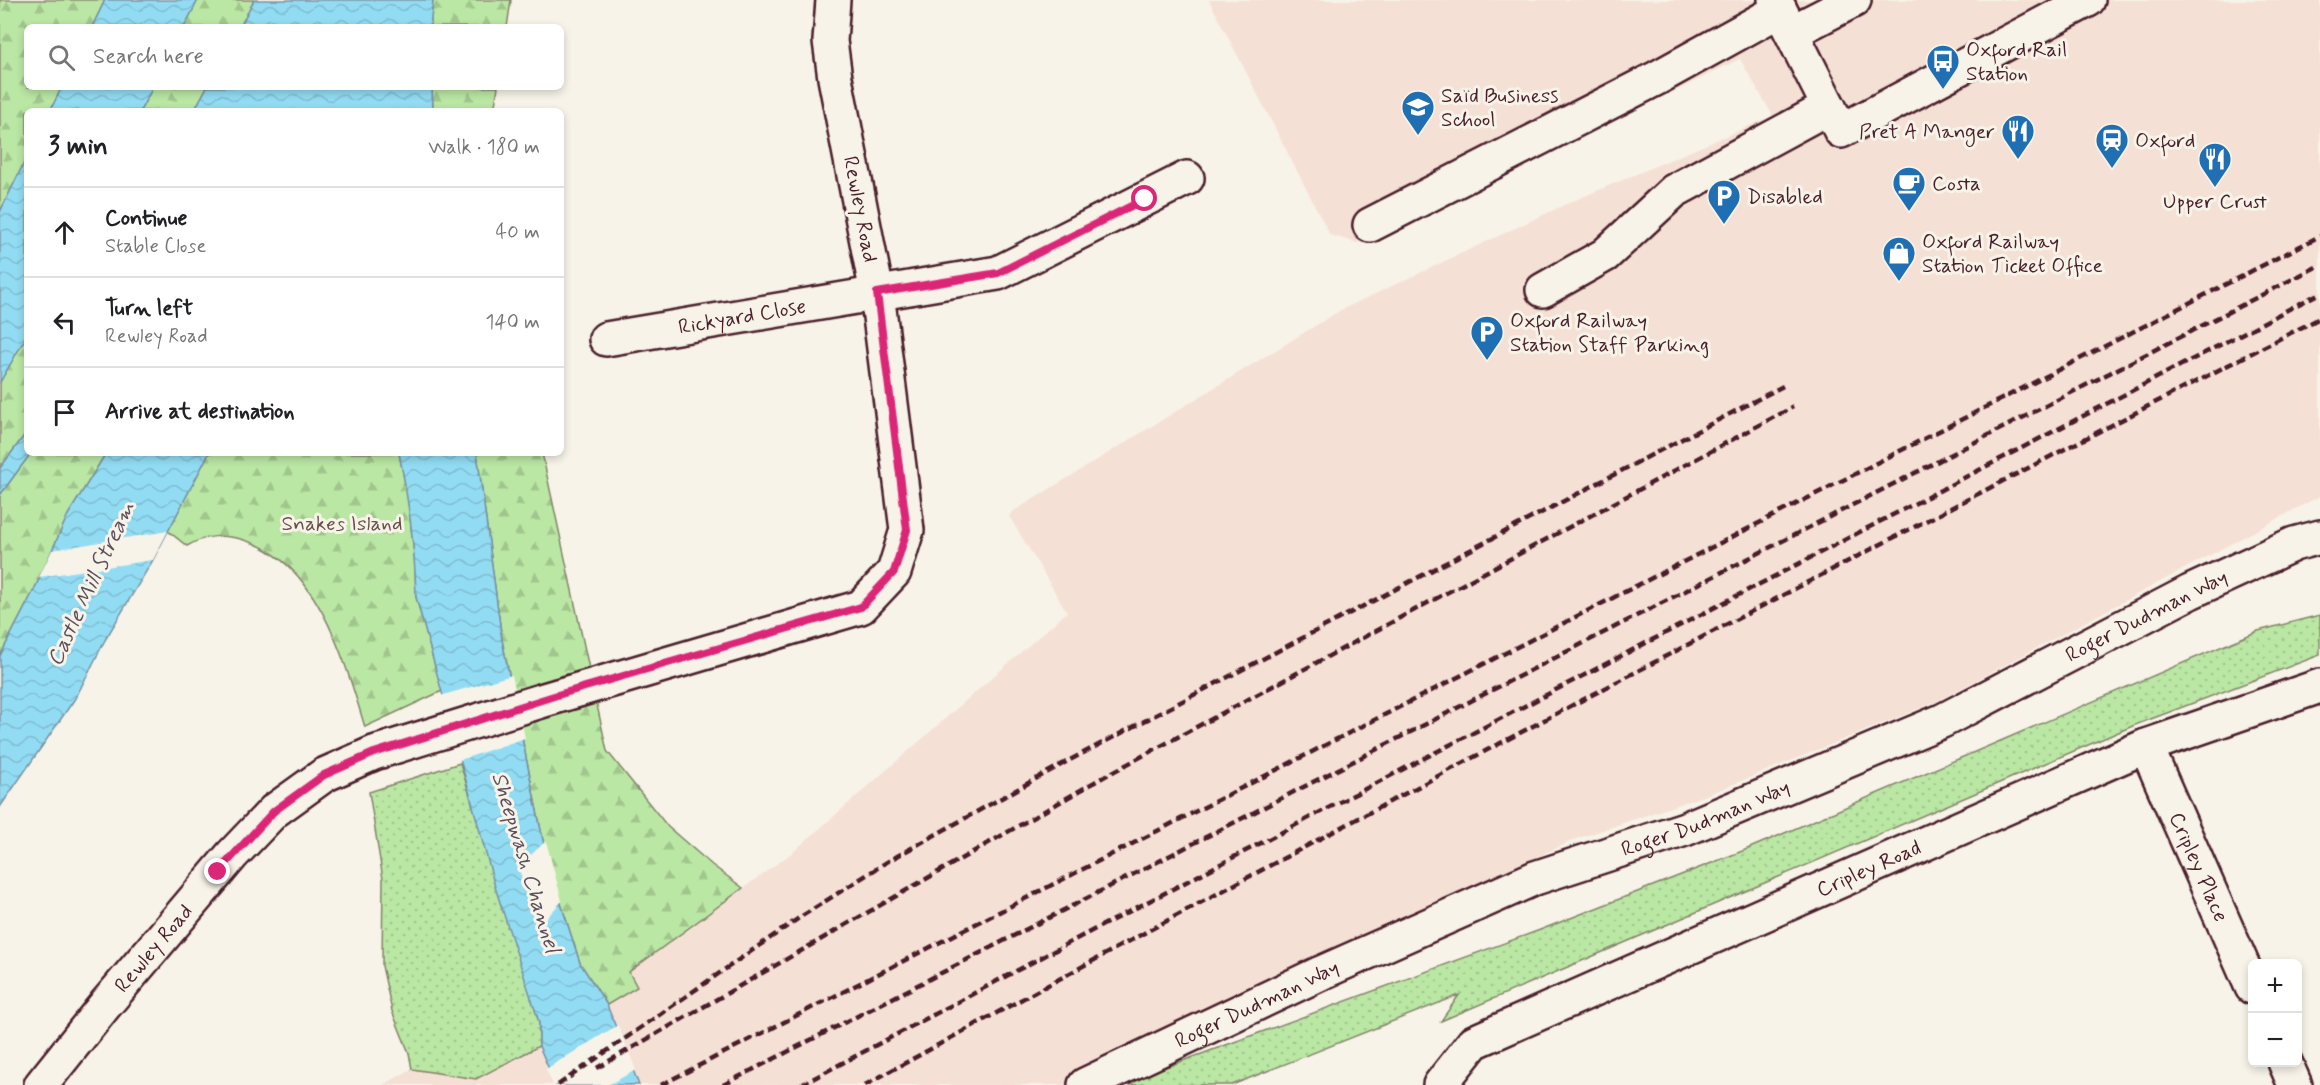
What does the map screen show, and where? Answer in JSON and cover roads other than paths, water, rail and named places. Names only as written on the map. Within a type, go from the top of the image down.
[{"type":"street","name":"Rewley Road","points":[[41,1085],[105,1005],[232,855],[274,811],[324,775],[374,753],[554,696],[861,607],[894,572],[907,530],[877,293],[835,78],[830,41],[833,0]]},
{"type":"street","points":[[1370,225],[1782,14],[1854,0]]},
{"type":"street","points":[[1782,14],[1841,131],[2088,0]]},
{"type":"street","points":[[1543,290],[1605,255],[1674,191],[1829,107]]},
{"type":"street","name":"Rickyard Close","points":[[606,339],[998,273],[1187,178]]},
{"type":"street","name":"Roger Dudman Way","points":[[1085,1085],[1321,973],[1534,878],[1684,829],[1942,721],[2190,592],[2294,544],[2320,537]]},
{"type":"street","name":"Cripley Road","points":[[1440,1085],[1474,1042],[2146,746],[2320,686]]},
{"type":"street","name":"Cripley Place","points":[[2146,746],[2248,976]]},
{"type":"street","points":[[2287,1067],[2295,1085]]},
{"type":"water","points":[[105,0],[198,0],[186,24],[93,24]]},
{"type":"water","points":[[254,0],[433,0],[430,24],[242,24]]},
{"type":"water","points":[[60,90],[151,90],[142,108],[52,108]]},
{"type":"water","points":[[205,90],[432,90],[433,108],[196,108]]},
{"type":"water","points":[[24,163],[24,340],[0,382],[0,212]]},
{"type":"water","points":[[24,436],[24,456],[29,456],[0,495],[0,468]]},
{"type":"water","name":"Castle Mill Stream","points":[[104,456],[207,456],[153,560],[105,640],[76,697],[0,807],[0,656],[35,588],[68,515]]},
{"type":"water","name":"Sheepwash Channel","points":[[400,456],[477,456],[502,640],[547,860],[580,963],[607,1005],[639,1085],[556,1085],[539,1046],[539,1022],[495,887],[416,597],[406,489]]},
{"type":"railway","points":[[661,1085],[2320,236]]},
{"type":"railway","points":[[723,1085],[2320,265]]},
{"type":"railway","points":[[801,1085],[1080,937],[2320,293]]},
{"type":"railway","points":[[865,1085],[1589,696],[2320,318]]},
{"type":"railway","points":[[558,1085],[799,918],[890,860],[1068,761],[1783,386]]},
{"type":"railway","points":[[597,1068],[1107,775],[1793,407]]},
{"type":"place","name":"Oxford Rail Station","points":[[1943,90]]},
{"type":"place","name":"Saïd Business School","points":[[1418,136]]},
{"type":"place","name":"Pret A Manger","points":[[2018,160]]},
{"type":"place","name":"Oxford","points":[[2112,169]]},
{"type":"place","name":"Upper Crust","points":[[2215,188]]},
{"type":"place","name":"Costa","points":[[1909,212]]},
{"type":"place","name":"Disabled","points":[[1724,225]]},
{"type":"place","name":"Oxford Railway Station Ticket Office","points":[[1899,282]]},
{"type":"place","name":"Oxford Railway Station Staff Parking","points":[[1487,361]]},
{"type":"park label","name":"Snakes Island","points":[[342,523]]}]
